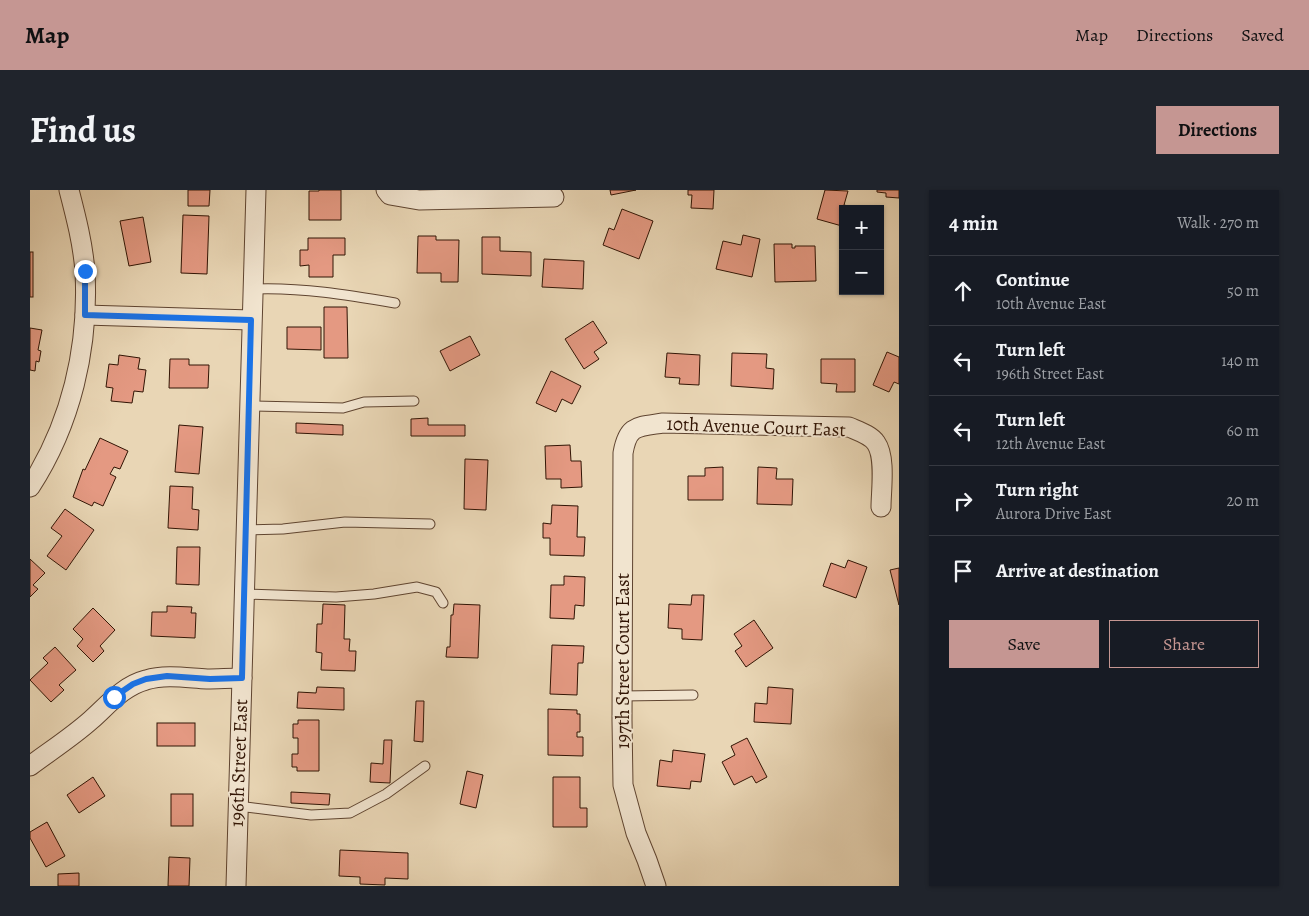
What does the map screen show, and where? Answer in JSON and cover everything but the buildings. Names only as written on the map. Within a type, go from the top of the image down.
[{"type":"street","points":[[30,487],[40,472],[58,434],[72,396],[81,356],[85,315],[85,271],[79,229],[69,190]]},
{"type":"street","name":"196th Street East","points":[[236,886],[256,190]]},
{"type":"street","points":[[388,193],[419,200],[554,197]]},
{"type":"street","points":[[85,315],[251,320]]},
{"type":"street","name":"10th Avenue Court East","points":[[629,432],[642,426],[662,423],[849,427],[863,433],[876,443],[882,467],[881,507]]},
{"type":"street","name":"197th Street Court East","points":[[629,432],[623,453],[623,785],[636,833],[656,886]]},
{"type":"street","points":[[30,766],[91,720],[114,697],[133,684],[146,679],[167,676],[210,679],[242,678]]},
{"type":"lane","points":[[252,289],[274,288],[331,293],[395,303]]},
{"type":"lane","points":[[249,406],[343,408],[364,402],[414,401]]},
{"type":"lane","points":[[246,530],[283,529],[344,522],[430,524]]},
{"type":"lane","points":[[244,594],[336,597],[374,594],[417,586],[436,592],[443,603]]},
{"type":"lane","points":[[622,696],[694,695]]},
{"type":"lane","points":[[238,806],[311,814],[350,813],[386,794],[425,766]]},
{"type":"route","points":[[85,271],[85,315],[251,320],[242,678],[210,679],[167,676],[146,679],[133,684],[114,697]]}]
